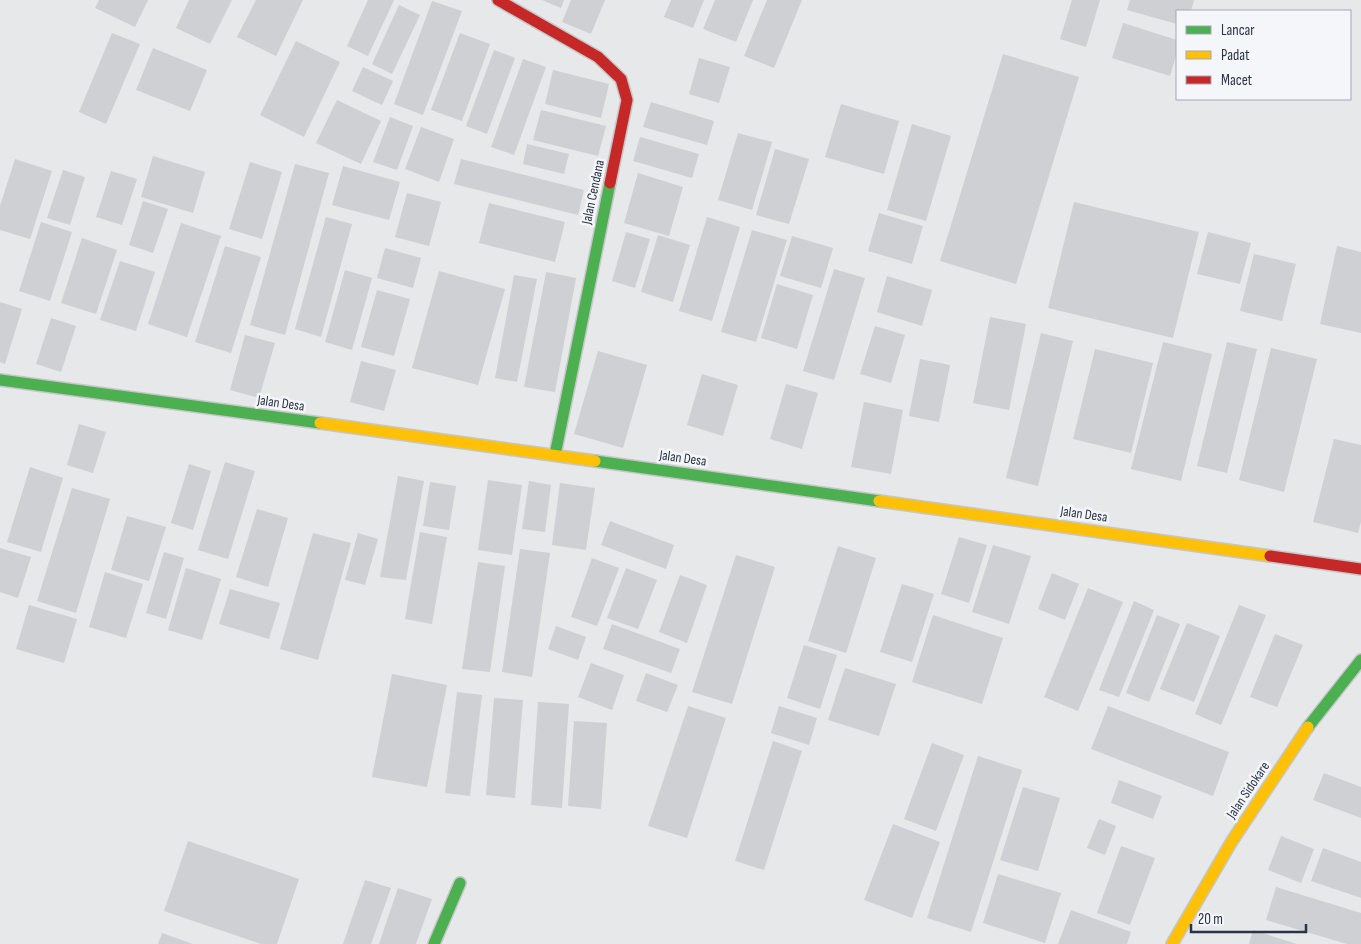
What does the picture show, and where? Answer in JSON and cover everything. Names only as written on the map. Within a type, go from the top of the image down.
[{"type":"street","name":"Jalan Cendana","points":[[498,0],[598,57],[621,79],[627,100],[555,455]]},
{"type":"street","name":"Jalan Desa","points":[[0,380],[555,455],[1361,568]]},
{"type":"street","name":"Jalan Sidokare","points":[[1172,944],[1232,841],[1263,794],[1311,722],[1361,660]]},
{"type":"street","points":[[434,944],[460,883]]},
{"type":"building","points":[[99,0],[148,0],[135,27],[95,8]]},
{"type":"building","points":[[189,0],[232,0],[210,44],[176,28]]},
{"type":"building","points":[[256,0],[303,0],[276,56],[237,37]]},
{"type":"building","points":[[368,0],[394,0],[368,56],[347,46]]},
{"type":"building","points":[[542,0],[564,0],[561,8]]},
{"type":"building","points":[[571,0],[605,0],[591,34],[562,22]]},
{"type":"building","points":[[671,0],[704,0],[693,28],[664,17]]},
{"type":"building","points":[[715,0],[753,0],[736,42],[703,29]]},
{"type":"building","points":[[767,0],[802,0],[774,68],[744,56]]},
{"type":"building","points":[[1072,0],[1100,0],[1086,47],[1060,39]]},
{"type":"building","points":[[1130,0],[1194,0],[1191,10],[1176,10],[1176,24],[1127,10]]},
{"type":"building","points":[[432,1],[462,11],[423,115],[394,104]]},
{"type":"building","points":[[399,5],[420,15],[392,74],[372,64]]},
{"type":"building","points":[[1123,23],[1176,40],[1176,55],[1170,76],[1112,58]]},
{"type":"building","points":[[112,33],[140,44],[106,124],[79,112]]},
{"type":"building","points":[[460,33],[490,44],[462,121],[431,110]]},
{"type":"building","points":[[296,41],[340,62],[304,137],[260,115]]},
{"type":"building","points":[[153,48],[207,70],[190,111],[136,90]]},
{"type":"building","points":[[494,50],[515,58],[487,134],[466,126]]},
{"type":"building","points":[[1003,54],[1079,77],[1016,284],[940,261]]},
{"type":"building","points":[[699,58],[730,67],[719,103],[689,94]]},
{"type":"building","points":[[523,59],[546,67],[514,155],[491,147]]},
{"type":"building","points":[[363,67],[393,81],[382,105],[352,91]]},
{"type":"building","points":[[553,70],[609,84],[601,118],[545,104]]},
{"type":"building","points":[[337,100],[381,121],[361,164],[316,143]]},
{"type":"building","points":[[651,102],[714,121],[707,145],[643,127]]},
{"type":"building","points":[[841,104],[899,121],[884,174],[825,157]]},
{"type":"building","points":[[541,110],[606,126],[598,156],[533,140]]},
{"type":"building","points":[[390,117],[413,126],[397,170],[373,162]]},
{"type":"building","points":[[912,124],[951,136],[926,221],[887,210]]},
{"type":"building","points":[[421,127],[454,139],[439,182],[405,169]]},
{"type":"building","points":[[738,133],[772,142],[752,210],[718,200]]},
{"type":"building","points":[[640,137],[699,154],[692,178],[633,161]]},
{"type":"building","points":[[527,144],[569,154],[564,174],[523,164]]},
{"type":"building","points":[[775,149],[809,159],[789,224],[756,215]]},
{"type":"building","points":[[153,156],[205,172],[193,213],[141,197]]},
{"type":"building","points":[[15,159],[52,171],[30,239],[0,230],[0,206]]},
{"type":"building","points":[[461,159],[584,190],[578,215],[454,184]]},
{"type":"building","points":[[250,162],[282,172],[262,239],[229,229]]},
{"type":"building","points":[[295,164],[329,173],[285,335],[250,325]]},
{"type":"building","points":[[343,166],[400,182],[389,220],[332,205]]},
{"type":"building","points":[[63,170],[85,177],[70,225],[47,218]]},
{"type":"building","points":[[111,171],[137,179],[122,225],[96,217]]},
{"type":"building","points":[[638,173],[683,187],[669,236],[624,223]]},
{"type":"building","points":[[407,193],[441,202],[429,246],[395,237]]},
{"type":"building","points":[[143,201],[168,209],[153,253],[129,245]]},
{"type":"building","points":[[1074,202],[1199,232],[1173,338],[1048,308]]},
{"type":"building","points":[[489,203],[565,222],[555,262],[479,243]]},
{"type":"building","points":[[879,213],[923,226],[912,264],[868,251]]},
{"type":"building","points":[[326,217],[352,224],[321,337],[295,329]]},
{"type":"building","points":[[707,217],[740,227],[712,321],[679,311]]},
{"type":"building","points":[[41,222],[72,232],[50,301],[19,291]]},
{"type":"building","points":[[181,223],[221,236],[187,337],[148,324]]},
{"type":"building","points":[[752,230],[787,240],[756,342],[721,332]]},
{"type":"building","points":[[626,232],[650,239],[635,288],[612,281]]},
{"type":"building","points":[[1208,232],[1251,243],[1240,284],[1197,274]]},
{"type":"building","points":[[658,235],[690,245],[673,302],[641,292]]},
{"type":"building","points":[[792,236],[833,248],[821,288],[780,276]]},
{"type":"building","points":[[82,238],[117,250],[96,314],[61,303]]},
{"type":"building","points":[[225,246],[261,257],[231,353],[195,342]]},
{"type":"building","points":[[1337,246],[1361,252],[1361,333],[1320,324]]},
{"type":"building","points":[[385,248],[421,258],[413,288],[377,278]]},
{"type":"building","points":[[1254,254],[1296,264],[1282,321],[1240,311]]},
{"type":"building","points":[[120,261],[155,272],[136,331],[100,320]]},
{"type":"building","points":[[834,269],[865,278],[834,380],[803,371]]},
{"type":"building","points":[[345,270],[372,278],[352,350],[325,342]]},
{"type":"building","points":[[439,271],[505,289],[478,385],[412,368]]},
{"type":"building","points":[[546,272],[576,278],[555,392],[524,387]]},
{"type":"building","points":[[514,275],[537,279],[517,382],[495,378]]},
{"type":"building","points":[[887,276],[932,290],[922,326],[877,312]]},
{"type":"building","points":[[777,284],[813,295],[797,349],[761,338]]},
{"type":"building","points":[[377,290],[410,299],[394,356],[361,347]]},
{"type":"building","points":[[0,302],[22,309],[5,364],[0,362]]},
{"type":"building","points":[[990,317],[1026,324],[1009,410],[973,403]]},
{"type":"building","points":[[51,318],[76,326],[61,372],[36,364]]},
{"type":"building","points":[[875,326],[905,335],[891,383],[860,374]]},
{"type":"building","points":[[1041,333],[1073,341],[1038,486],[1006,478]]},
{"type":"building","points":[[245,335],[275,343],[259,398],[230,390]]},
{"type":"building","points":[[1163,342],[1212,354],[1181,481],[1131,469]]},
{"type":"building","points":[[1227,342],[1257,349],[1227,473],[1197,466]]},
{"type":"building","points":[[1271,348],[1317,359],[1284,492],[1239,480]]},
{"type":"building","points":[[1095,349],[1153,363],[1131,453],[1073,439]]},
{"type":"building","points":[[598,351],[647,365],[623,448],[574,434]]},
{"type":"building","points":[[920,359],[950,365],[939,422],[909,416]]},
{"type":"building","points":[[361,361],[396,370],[384,411],[350,402]]},
{"type":"building","points":[[702,374],[738,385],[723,436],[687,425]]},
{"type":"building","points":[[786,384],[818,393],[802,449],[770,439]]},
{"type":"building","points":[[864,402],[903,410],[891,474],[851,467]]},
{"type":"building","points":[[79,424],[106,432],[93,473],[67,465]]},
{"type":"building","points":[[1334,439],[1361,445],[1361,522],[1358,533],[1313,522]]},
{"type":"building","points":[[225,462],[255,471],[228,559],[198,550]]},
{"type":"building","points":[[189,464],[211,471],[193,530],[171,523]]},
{"type":"building","points":[[30,467],[63,478],[41,552],[7,542]]},
{"type":"building","points":[[398,476],[424,481],[406,580],[380,577]]},
{"type":"building","points":[[488,480],[522,485],[512,555],[478,550]]},
{"type":"building","points":[[529,481],[551,485],[545,532],[522,529]]},
{"type":"building","points":[[430,482],[456,486],[449,530],[423,526]]},
{"type":"building","points":[[560,483],[595,488],[586,550],[552,545]]},
{"type":"building","points":[[72,488],[110,499],[76,613],[37,601]]},
{"type":"building","points":[[257,509],[288,518],[268,587],[236,577]]},
{"type":"building","points":[[127,516],[166,527],[149,581],[111,570]]},
{"type":"building","points":[[610,521],[674,545],[666,569],[601,545]]},
{"type":"building","points":[[420,532],[447,537],[432,624],[405,619]]},
{"type":"building","points":[[313,533],[351,543],[318,660],[280,649]]},
{"type":"building","points":[[358,533],[378,539],[365,585],[345,580]]},
{"type":"building","points":[[959,537],[987,545],[969,603],[941,594]]},
{"type":"building","points":[[993,545],[1031,556],[1009,624],[972,612]]},
{"type":"building","points":[[838,546],[876,558],[846,653],[808,641]]},
{"type":"building","points":[[0,548],[31,557],[18,598],[0,592]]},
{"type":"building","points":[[520,549],[550,553],[532,677],[502,672]]},
{"type":"building","points":[[164,552],[184,558],[166,619],[146,613]]},
{"type":"building","points":[[736,555],[775,567],[732,704],[692,692]]},
{"type":"building","points":[[592,558],[619,568],[597,626],[571,617]]},
{"type":"building","points":[[478,562],[505,566],[490,672],[462,669]]},
{"type":"building","points":[[186,568],[221,579],[202,640],[168,630]]},
{"type":"building","points":[[626,568],[657,580],[638,629],[607,618]]},
{"type":"building","points":[[105,572],[143,584],[126,638],[89,627]]},
{"type":"building","points":[[1052,573],[1079,584],[1065,620],[1038,609]]},
{"type":"building","points":[[680,575],[707,585],[687,643],[659,632]]},
{"type":"building","points":[[902,584],[934,594],[912,662],[880,652]]},
{"type":"building","points":[[1088,588],[1123,602],[1078,711],[1044,697]]},
{"type":"building","points":[[230,589],[280,603],[269,639],[219,624]]},
{"type":"building","points":[[1134,601],[1154,610],[1119,697],[1099,690]]},
{"type":"building","points":[[29,605],[77,619],[64,663],[16,649]]},
{"type":"building","points":[[1239,605],[1266,615],[1221,725],[1195,714]]},
{"type":"building","points":[[933,615],[1003,638],[982,704],[912,682]]},
{"type":"building","points":[[1157,615],[1180,624],[1149,702],[1126,693]]},
{"type":"building","points":[[1187,623],[1220,636],[1194,702],[1160,689]]},
{"type":"building","points":[[612,624],[680,649],[671,673],[603,649]]},
{"type":"building","points":[[556,626],[586,637],[578,660],[548,649]]},
{"type":"building","points":[[1275,634],[1303,645],[1277,707],[1250,697]]},
{"type":"building","points":[[804,645],[837,655],[820,709],[787,698]]},
{"type":"building","points":[[591,663],[624,675],[612,710],[578,697]]},
{"type":"building","points":[[845,668],[896,684],[879,736],[828,720]]},
{"type":"building","points":[[646,673],[678,685],[667,712],[636,701]]},
{"type":"building","points":[[392,674],[447,685],[427,787],[372,777]]},
{"type":"building","points":[[457,692],[482,695],[470,796],[445,793]]},
{"type":"building","points":[[494,698],[523,700],[515,798],[486,795]]},
{"type":"building","points":[[538,702],[569,704],[562,808],[531,805]]},
{"type":"building","points":[[688,706],[726,718],[687,838],[648,826]]},
{"type":"building","points":[[779,706],[817,718],[809,745],[771,733]]},
{"type":"building","points":[[1108,706],[1229,752],[1213,796],[1091,749]]},
{"type":"building","points":[[574,721],[607,723],[601,809],[568,806]]},
{"type":"building","points":[[773,741],[802,751],[764,870],[735,861]]},
{"type":"building","points":[[932,743],[964,755],[936,831],[904,819]]},
{"type":"building","points":[[978,756],[1022,770],[971,932],[927,918]]},
{"type":"building","points":[[1324,773],[1361,787],[1361,818],[1313,800]]},
{"type":"building","points":[[1119,780],[1162,796],[1153,819],[1111,803]]},
{"type":"building","points":[[1023,787],[1060,798],[1038,871],[1000,860]]},
{"type":"building","points":[[1099,819],[1116,826],[1105,855],[1087,848]]},
{"type":"building","points":[[893,824],[940,842],[912,918],[864,900]]},
{"type":"building","points":[[1281,836],[1314,849],[1301,883],[1268,870]]},
{"type":"building","points":[[188,841],[299,879],[277,944],[261,944],[164,911]]},
{"type":"building","points":[[1121,846],[1155,858],[1130,925],[1097,913]]},
{"type":"building","points":[[1323,848],[1361,862],[1361,898],[1311,881]]},
{"type":"building","points":[[998,874],[1061,893],[1045,943],[983,923]]},
{"type":"building","points":[[365,880],[391,888],[371,944],[343,944]]},
{"type":"building","points":[[1276,887],[1361,913],[1361,944],[1347,944],[1266,920]]},
{"type":"building","points":[[398,888],[432,899],[416,944],[379,944]]},
{"type":"building","points":[[1071,910],[1131,932],[1127,944],[1058,944]]},
{"type":"building","points":[[1253,930],[1297,944],[1249,944]]},
{"type":"building","points":[[162,933],[193,944],[158,944]]},
{"type":"traffic: fast","points":[[555,455],[610,183]]},
{"type":"traffic: fast","points":[[0,380],[320,423]]},
{"type":"traffic: fast","points":[[595,461],[879,501]]},
{"type":"traffic: fast","points":[[1308,727],[1361,660]]},
{"type":"traffic: fast","points":[[434,944],[460,883]]},
{"type":"traffic: slow","points":[[320,423],[595,461]]},
{"type":"traffic: slow","points":[[879,501],[1270,556]]},
{"type":"traffic: slow","points":[[1172,944],[1232,841],[1308,727]]},
{"type":"traffic: jam","points":[[498,0],[598,57],[621,79],[627,100],[610,183]]},
{"type":"traffic: jam","points":[[1270,556],[1361,569]]}]
